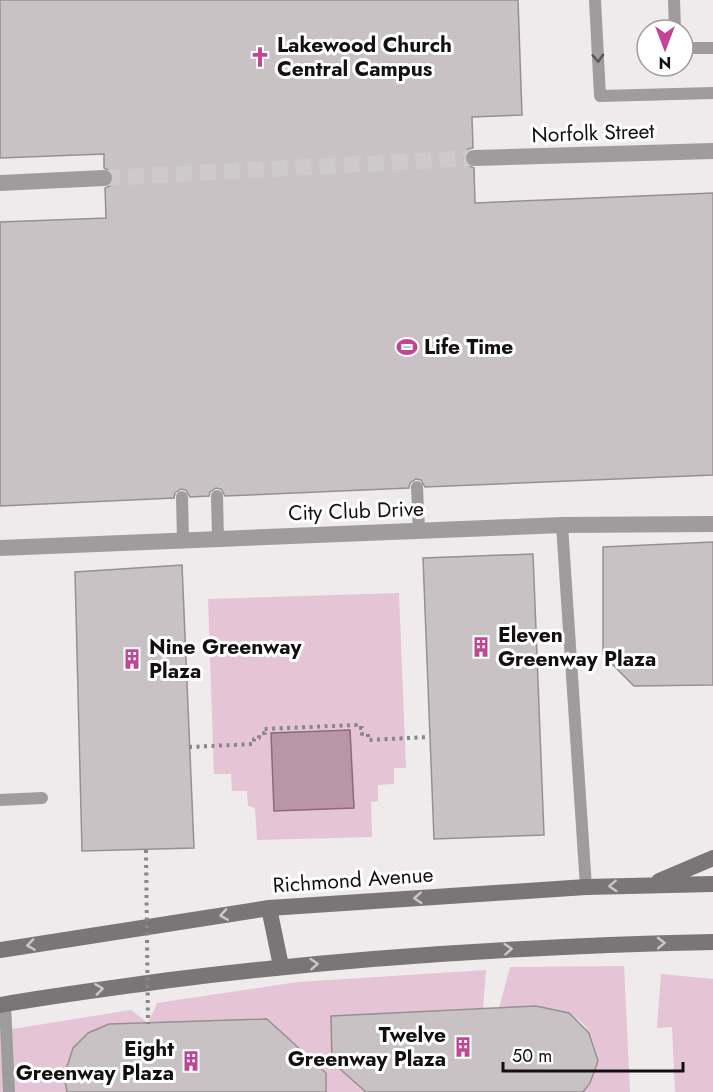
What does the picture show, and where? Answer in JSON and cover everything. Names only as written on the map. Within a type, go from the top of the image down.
[{"type":"main road","points":[[649,885],[713,858]]},
{"type":"main road","name":"Richmond Avenue","points":[[0,950],[269,908],[586,887],[713,884]]},
{"type":"main road","points":[[269,908],[281,966]]},
{"type":"main road","points":[[3,1005],[51,996],[281,966],[560,945],[713,942]]},
{"type":"street","name":"Norfolk Street","points":[[474,158],[713,151]]},
{"type":"street","points":[[0,183],[104,178]]},
{"type":"street","name":"City Club Drive","points":[[0,548],[562,525],[713,524]]},
{"type":"lane","points":[[595,0],[600,96],[713,93]]},
{"type":"lane","points":[[674,0],[675,18]]},
{"type":"lane","points":[[695,48],[713,48]]},
{"type":"lane","points":[[417,488],[419,531]]},
{"type":"lane","points":[[218,496],[218,539]]},
{"type":"lane","points":[[182,497],[183,540]]},
{"type":"lane","points":[[562,525],[586,887]]},
{"type":"lane","points":[[0,800],[42,798]]},
{"type":"lane","points":[[3,1005],[9,1092]]},
{"type":"path","points":[[189,747],[254,744],[254,739],[259,738],[259,734],[265,733],[264,729],[347,725],[362,728],[362,734],[368,734],[368,740],[428,737]]},
{"type":"path","points":[[146,850],[148,1024]]},
{"type":"shaded area","points":[[399,593],[406,768],[394,768],[394,784],[378,785],[378,801],[371,802],[372,837],[257,840],[255,808],[248,806],[247,791],[232,791],[231,774],[214,774],[208,599]]},
{"type":"shaded area","points":[[350,730],[354,808],[274,811],[271,733]]},
{"type":"shaded area","points":[[624,966],[630,1092],[580,1092],[598,1061],[590,1033],[573,1016],[561,1011],[537,1007],[499,1008],[510,967]]},
{"type":"shaded area","points":[[486,970],[483,1008],[331,1016],[332,1062],[366,1092],[326,1092],[325,1073],[266,1019],[148,1023],[157,1003],[298,982]]},
{"type":"shaded area","points":[[661,974],[713,979],[713,1092],[675,1092],[672,1027],[657,1028]]},
{"type":"shaded area","points":[[131,1010],[148,1023],[108,1026],[83,1037],[69,1058],[66,1075],[67,1092],[0,1092],[0,1031]]},
{"type":"building","points":[[0,0],[518,0],[522,115],[472,117],[473,148],[468,149],[464,158],[465,164],[474,168],[475,203],[713,193],[713,475],[425,487],[421,480],[416,479],[410,483],[409,488],[225,496],[221,489],[216,488],[210,492],[209,496],[190,497],[186,490],[181,489],[175,493],[174,498],[0,506],[0,222],[106,218],[105,188],[110,186],[114,178],[112,172],[104,168],[104,154],[0,158]]},
{"type":"building","points":[[713,542],[713,685],[634,686],[603,655],[603,547]]},
{"type":"building","name":"Eleven Greenway Plaza","points":[[533,554],[544,835],[434,839],[423,558]]},
{"type":"building","name":"Nine Greenway Plaza","points":[[182,565],[194,848],[82,851],[75,572]]},
{"type":"building","name":"Twelve Greenway Plaza","points":[[536,1006],[569,1013],[589,1033],[598,1061],[590,1083],[583,1092],[366,1092],[332,1062],[331,1016]]},
{"type":"building","name":"Eight Greenway Plaza","points":[[267,1019],[326,1073],[326,1092],[67,1092],[64,1076],[73,1048],[88,1033],[109,1024]]},
{"type":"tunnel","points":[[104,178],[474,158]]},
{"type":"place","name":"Lakewood Church Central Campus","points":[[260,57]]},
{"type":"place","name":"Life Time","points":[[407,347]]},
{"type":"place","name":"Eleven Greenway Plaza","points":[[481,647]]},
{"type":"place","name":"Nine Greenway Plaza","points":[[132,659]]},
{"type":"place","name":"Twelve Greenway Plaza","points":[[463,1047]]},
{"type":"place","name":"Eight Greenway Plaza","points":[[191,1061]]}]
